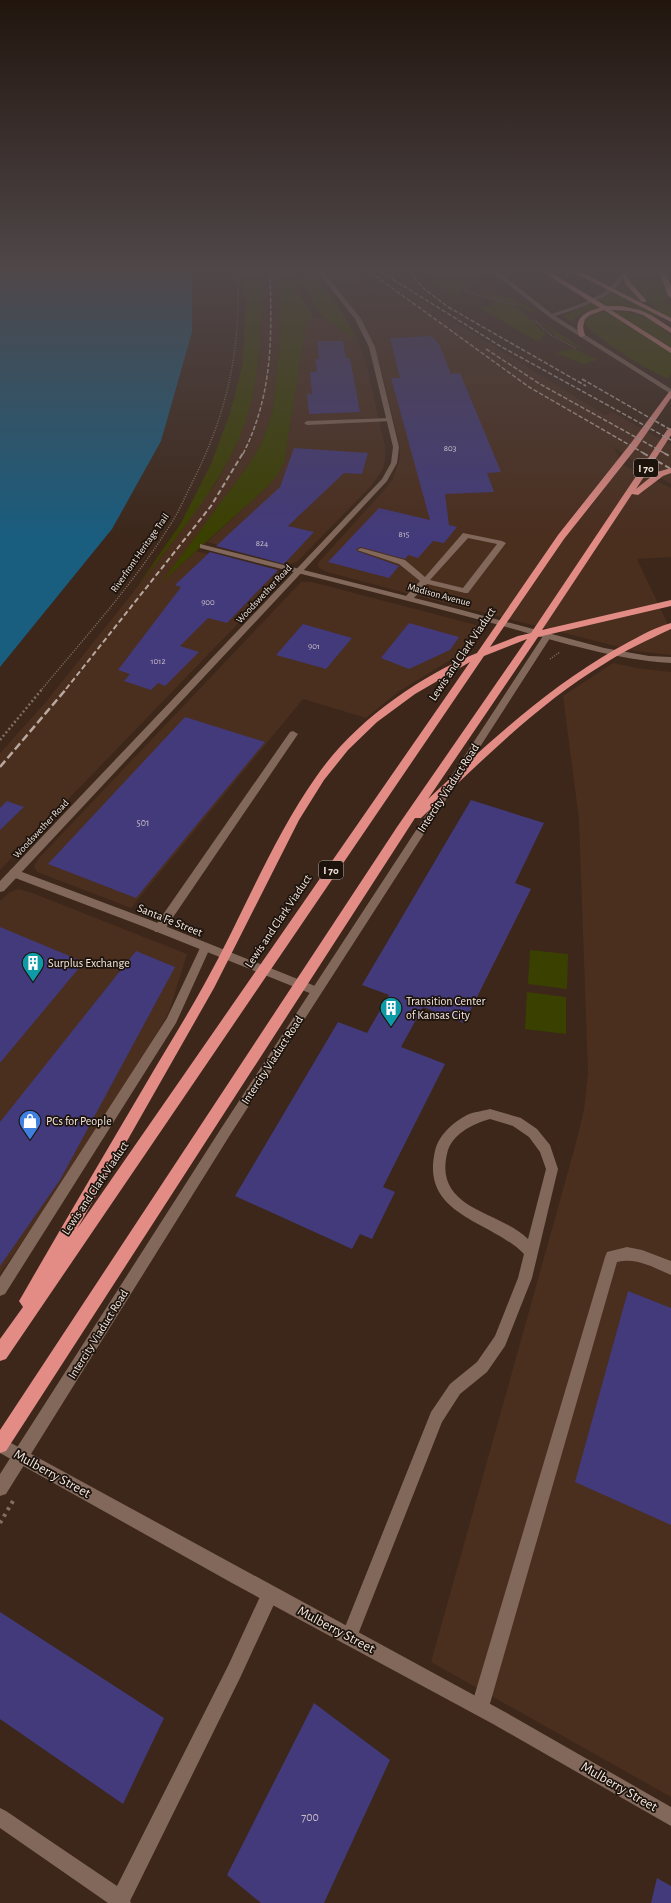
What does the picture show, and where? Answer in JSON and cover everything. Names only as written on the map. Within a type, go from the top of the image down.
[{"type":"highway","name":"Lewis and Clark Viaduct","points":[[0,1353],[560,537],[634,445],[671,392]]},
{"type":"highway","name":"I 70","points":[[0,1445],[401,830],[671,430]]},
{"type":"highway","points":[[621,506],[647,482],[660,474],[671,470]]},
{"type":"highway","points":[[0,1347],[210,985],[294,819],[320,778],[344,748],[374,720],[412,692],[462,662],[521,638],[671,603]]},
{"type":"highway","points":[[401,830],[524,718],[561,688],[629,645],[671,626]]},
{"type":"street","name":"Woodswether Road","points":[[0,888],[385,480],[394,463],[396,447],[375,361]]},
{"type":"street","points":[[621,361],[671,392]]},
{"type":"street","points":[[307,423],[390,420]]},
{"type":"street","points":[[361,550],[402,562],[425,581],[465,591],[502,543],[466,535],[425,581],[409,598]]},
{"type":"street","name":"Madison Avenue","points":[[203,546],[627,655],[652,660],[671,660]]},
{"type":"street","name":"Intercity Viaduct Road","points":[[0,1488],[316,991],[548,635]]},
{"type":"street","points":[[159,928],[293,734]]},
{"type":"street","name":"Santa Fe Street","points":[[14,873],[159,928],[205,948],[316,991]]},
{"type":"street","points":[[0,1289],[172,1020],[205,948]]},
{"type":"street","points":[[349,1637],[436,1416],[455,1389],[482,1368],[500,1341],[525,1278],[552,1169],[546,1149],[533,1133],[517,1122],[490,1114],[471,1119],[451,1134],[442,1146],[438,1164],[443,1186],[456,1204],[480,1219],[507,1232],[521,1241],[531,1251]]},
{"type":"street","points":[[480,1707],[612,1257],[623,1252],[637,1254],[671,1268]]},
{"type":"street","name":"Mulberry Street","points":[[0,1445],[270,1594],[480,1707],[671,1817]]},
{"type":"street","points":[[0,1817],[121,1902],[231,1679],[270,1594]]},
{"type":"path","name":"Riverfront Heritage Trail","points":[[0,740],[120,596],[172,522],[202,463],[222,412],[234,361]]},
{"type":"shaded area","points":[[259,361],[278,361],[273,410],[262,442],[250,463],[163,581],[196,551],[279,572],[282,574],[282,578],[0,870],[0,753],[45,703],[135,590],[216,483],[235,448],[251,402]]},
{"type":"shaded area","points":[[300,361],[365,361],[385,446],[383,469],[371,486],[297,562],[290,564],[207,542],[268,486],[284,463]]},
{"type":"shaded area","points":[[378,361],[517,361],[605,415],[612,412],[671,445],[671,484],[634,462],[614,447],[623,465],[671,488],[671,557],[637,559],[671,631],[671,655],[635,651],[406,593],[327,572],[319,568],[318,563],[393,479],[400,458],[400,447]]},
{"type":"shaded area","points":[[301,582],[312,582],[480,626],[457,656],[398,692],[366,718],[303,699],[131,908],[37,872],[34,866],[39,858]]},
{"type":"shaded area","points":[[613,663],[637,668],[671,672],[671,1797],[431,1662],[576,1143],[584,1109],[588,1073],[579,820],[563,696]]},
{"type":"shaded area","points":[[18,889],[30,892],[187,954],[169,1012],[163,1023],[64,1181],[0,1274],[0,901],[10,892]]},
{"type":"green space","points":[[242,361],[258,361],[250,405],[245,423],[236,445],[225,467],[197,510],[135,590],[181,523],[211,464],[230,413]]},
{"type":"green space","points":[[278,361],[300,361],[284,463],[277,475],[268,486],[161,583],[250,463],[262,442],[273,410]]},
{"type":"green space","points":[[575,361],[595,361],[583,364]]},
{"type":"green space","points":[[635,361],[671,361],[671,374],[668,379]]},
{"type":"green space","points":[[530,950],[568,954],[567,989],[528,984]]},
{"type":"green space","points":[[527,992],[566,997],[566,1034],[525,1029]]},
{"type":"water","points":[[0,361],[184,361],[161,441],[112,529],[0,667]]},
{"type":"building","points":[[315,361],[351,361],[360,412],[309,414],[307,394],[312,394],[310,372],[317,372]]},
{"type":"building","points":[[396,361],[446,361],[451,374],[460,373],[501,472],[487,473],[494,492],[445,494],[449,525],[457,527],[444,543],[433,541],[418,558],[408,555],[405,559],[361,547],[356,549],[357,551],[399,566],[389,578],[328,562],[379,508],[430,520],[391,378],[400,378]]},
{"type":"building","points":[[294,448],[368,453],[362,474],[344,473],[288,526],[314,532],[284,564],[216,546],[280,487]]},
{"type":"building","points":[[210,552],[278,570],[227,623],[208,618],[180,646],[199,652],[165,686],[158,683],[151,690],[124,681],[130,674],[118,670],[181,587],[175,585]]},
{"type":"building","points":[[409,623],[459,637],[450,650],[409,669],[381,658]]},
{"type":"building","points":[[303,624],[352,638],[326,669],[276,655]]},
{"type":"building","points":[[185,717],[265,742],[136,898],[48,864]]},
{"type":"building","name":"Transition Center of Kansas City","points":[[471,800],[544,823],[515,883],[531,889],[464,1023],[423,1007],[401,1047],[445,1064],[383,1187],[395,1192],[372,1239],[360,1234],[352,1249],[235,1196],[338,1022],[367,1033],[389,995],[362,985]]},
{"type":"building","points":[[7,801],[24,807],[0,830],[0,808]]},
{"type":"building","name":"Surplus Exchange","points":[[0,927],[84,962],[0,1063]]},
{"type":"building","points":[[136,951],[175,967],[60,1180],[0,1266],[0,1122]]},
{"type":"building","points":[[628,1291],[671,1308],[671,1525],[575,1482]]},
{"type":"building","points":[[0,1612],[164,1718],[123,1804],[0,1719]]},
{"type":"building","points":[[314,1703],[390,1760],[324,1903],[261,1903],[227,1875]]},
{"type":"building","points":[[657,1878],[671,1886],[671,1903],[651,1903]]},
{"type":"railway","points":[[243,454],[253,432],[260,409],[268,361]]},
{"type":"railway","points":[[493,361],[529,387],[645,454]]},
{"type":"railway","points":[[504,361],[540,384],[666,454]]},
{"type":"railway","points":[[527,361],[671,440]]},
{"type":"railway","points":[[542,361],[586,386]]},
{"type":"railway","points":[[582,379],[671,430]]},
{"type":"railway","points":[[66,689],[211,506],[243,453]]},
{"type":"railway","points":[[643,453],[671,469]]},
{"type":"railway","points":[[664,453],[671,457]]},
{"type":"railway","points":[[0,767],[67,688]]},
{"type":"place","name":"Surplus Exchange","points":[[33,982]]},
{"type":"place","name":"Transition Center of Kansas City","points":[[391,1028]]},
{"type":"place","name":"PCs for People","points":[[30,1140]]}]
